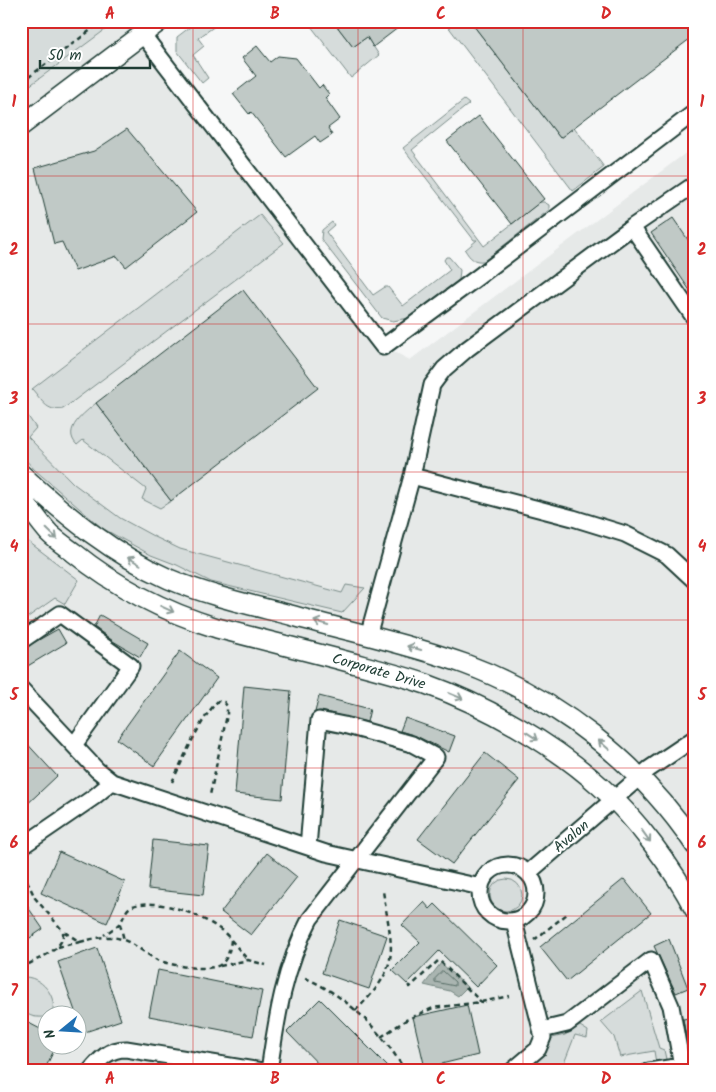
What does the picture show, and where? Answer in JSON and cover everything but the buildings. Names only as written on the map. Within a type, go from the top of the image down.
[{"type":"main road","points":[[21,126],[160,21]]},
{"type":"main road","name":"Corporate Drive","points":[[21,474],[91,534],[156,573],[212,594],[443,657],[473,667],[532,695],[598,739],[640,777],[655,793],[695,845]]},
{"type":"main road","name":"Corporate Drive","points":[[21,496],[49,533],[82,560],[141,597],[159,606],[217,628],[380,670],[426,684],[490,711],[554,750],[591,778],[614,799],[642,830],[678,880],[695,910]]},
{"type":"main road","points":[[368,636],[366,642],[368,653],[380,670]]},
{"type":"street","points":[[143,35],[383,346],[478,277],[695,112]]},
{"type":"street","points":[[368,636],[412,476],[432,385],[444,369],[466,349],[632,227],[695,184]]},
{"type":"street","points":[[632,227],[695,319]]},
{"type":"street","points":[[412,476],[574,518],[625,534],[666,555],[695,582]]},
{"type":"street","points":[[21,641],[60,614],[130,666],[74,744]]},
{"type":"street","points":[[21,690],[97,770],[112,782],[308,847],[357,860],[481,887]]},
{"type":"street","points":[[269,1071],[281,996],[295,948],[310,919],[436,757],[412,744],[319,720],[308,847]]},
{"type":"street","name":"Avalon","points":[[528,873],[649,769],[695,738]]},
{"type":"street","points":[[21,847],[94,797],[112,782]]},
{"type":"street","points":[[511,865],[528,873],[536,890],[534,902],[528,913],[514,921],[502,921],[490,916],[482,901],[481,887],[487,874],[498,867],[511,865]]},
{"type":"street","points":[[513,1071],[538,1050],[542,1042],[542,1030],[514,921]]},
{"type":"street","points":[[542,1030],[567,1024],[651,960],[671,1006],[682,1066],[650,1071]]},
{"type":"street","points":[[90,1071],[103,1056],[114,1051],[126,1049],[262,1071]]},
{"type":"path","points":[[21,83],[100,21]]},
{"type":"path","points":[[172,782],[213,706],[218,701],[224,702],[228,706],[227,715],[210,795]]},
{"type":"path","points":[[23,872],[35,898],[63,931],[80,942]]},
{"type":"path","points":[[355,1011],[372,995],[382,981],[388,972],[392,958],[383,891]]},
{"type":"path","points":[[21,969],[58,947],[104,935],[119,924],[127,909],[134,905],[143,904],[181,908],[204,919],[228,935],[248,960]]},
{"type":"path","points":[[531,942],[567,914]]},
{"type":"path","points":[[119,924],[124,940]]},
{"type":"path","points":[[58,947],[64,936],[63,931]]},
{"type":"path","points":[[104,935],[124,940],[158,960],[170,964],[208,968],[248,960],[266,965]]},
{"type":"path","points":[[218,966],[227,956],[231,940]]},
{"type":"path","points":[[408,985],[410,988],[439,960],[480,1002]]},
{"type":"path","points":[[305,978],[322,985],[336,994],[355,1011],[381,1037],[398,1058],[405,1071]]},
{"type":"path","points":[[381,1037],[392,1028],[423,1011],[447,1005],[458,1006],[509,996]]},
{"type":"shaded area","points":[[21,21],[117,21],[21,92]]},
{"type":"shaded area","points":[[117,21],[132,21],[383,346],[410,360],[695,146],[695,1071],[21,1071],[21,92]]},
{"type":"shaded area","points":[[198,21],[222,21],[198,38],[204,46],[193,55],[208,78],[202,83],[177,51],[177,37]]},
{"type":"shaded area","points":[[307,21],[333,21],[353,47],[367,37],[379,55],[351,78]]},
{"type":"shaded area","points":[[444,21],[470,21],[560,138],[574,127],[604,167],[573,191]]},
{"type":"shaded area","points":[[464,100],[469,104],[412,150],[484,246],[540,202],[549,205],[549,210],[484,261],[472,259],[465,250],[477,240],[474,240],[403,148]]},
{"type":"shaded area","points":[[260,215],[284,243],[63,409],[48,407],[32,389]]},
{"type":"shaded area","points":[[332,222],[334,225],[326,232],[373,295],[388,287],[403,306],[450,270],[444,260],[446,257],[449,257],[460,270],[459,280],[409,318],[393,321],[382,318],[321,239],[322,230]]},
{"type":"shaded area","points":[[96,403],[171,501],[160,508],[142,499],[146,489],[83,440],[77,445],[73,439],[73,427],[81,416]]},
{"type":"shaded area","points":[[21,406],[36,428],[28,437],[74,484],[120,518],[155,537],[180,549],[342,593],[346,585],[365,588],[342,613],[211,582],[177,565],[151,555],[102,528],[35,470],[21,455]]},
{"type":"shaded area","points":[[21,536],[79,580],[65,604],[55,598],[21,622]]},
{"type":"shaded area","points":[[506,879],[518,883],[522,895],[518,907],[506,911],[494,907],[490,895],[494,883]]},
{"type":"shaded area","points":[[21,978],[34,979],[42,984],[52,998],[53,1004],[38,1004],[38,1017],[31,1016],[21,1008]]},
{"type":"shaded area","points":[[642,991],[659,1048],[664,1050],[666,1059],[656,1063],[654,1051],[620,1057],[614,1037],[601,1022]]},
{"type":"shaded area","points":[[580,1026],[588,1031],[587,1038],[575,1035],[561,1071],[536,1071],[535,1066],[552,1038],[565,1035]]},
{"type":"water","points":[[441,963],[467,987],[458,996],[450,991],[424,985]]}]
